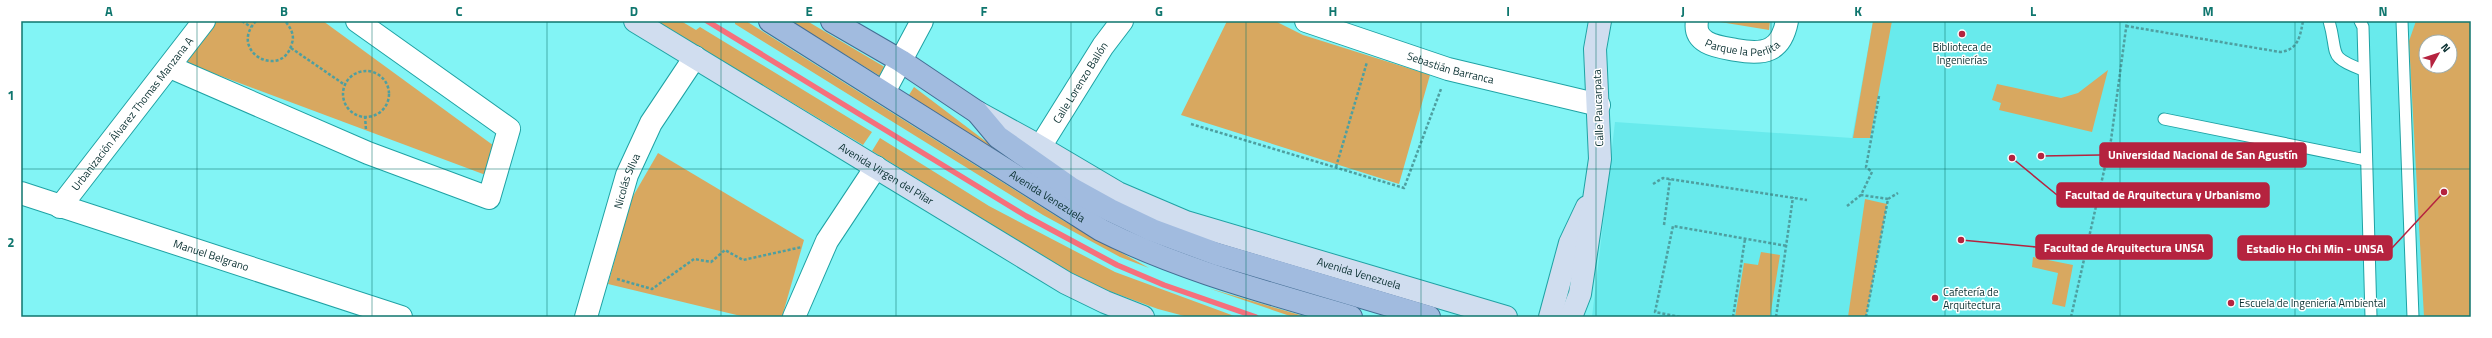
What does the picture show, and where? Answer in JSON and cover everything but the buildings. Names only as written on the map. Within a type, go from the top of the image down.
[{"type":"main road","name":"Avenida Virgen del Pilar","points":[[635,21],[1066,283],[1105,302],[1143,317]]},
{"type":"main road","name":"Avenida Venezuela","points":[[770,21],[884,92],[1063,208],[1141,250],[1196,271],[1351,317]]},
{"type":"main road","name":"Avenida Venezuela","points":[[832,21],[901,61],[976,112],[1040,147],[1118,193],[1186,222],[1506,317]]},
{"type":"main road","name":"Calle Paucarpata","points":[[1571,317],[1581,287],[1590,238],[1593,195],[1600,159],[1599,105],[1595,49],[1600,21]]},
{"type":"main road","name":"Avenida Venezuela","points":[[976,112],[998,137],[1072,189],[1110,210],[1152,230],[1217,254],[1429,317]]},
{"type":"main road","name":"Calle Paucarpata","points":[[1550,317],[1570,243],[1593,195]]},
{"type":"street","name":"Urbanización Álvarez Thomas Manzana A","points":[[60,207],[170,67],[204,21]]},
{"type":"street","points":[[170,67],[368,153],[488,198],[509,129],[357,21]]},
{"type":"street","points":[[884,92],[922,21]]},
{"type":"street","name":"Calle Lorenzo Ballón","points":[[1040,147],[1103,46],[1122,21]]},
{"type":"street","name":"Sebastián Barranca","points":[[1306,21],[1448,69],[1599,105]]},
{"type":"street","name":"Parque la Perlita","points":[[1697,21],[1700,37],[1710,45],[1755,53],[1764,52],[1779,42],[1784,35],[1787,21]]},
{"type":"street","name":"Nicolás SIlva","points":[[586,317],[600,273],[627,175],[651,123],[695,57]]},
{"type":"street","points":[[794,317],[827,241],[876,167]]},
{"type":"street","name":"Manuel Belgrano","points":[[21,193],[60,207],[401,317]]},
{"type":"lane","points":[[2329,21],[2334,53],[2342,62],[2364,70]]},
{"type":"lane","points":[[2360,21],[2364,70],[2371,317]]},
{"type":"lane","points":[[2402,21],[2413,317]]},
{"type":"lane","points":[[2164,119],[2366,160]]},
{"type":"path","points":[[242,21],[251,27]]},
{"type":"path","points":[[256,21],[251,27],[248,41],[254,55],[267,62],[282,59],[291,48],[292,33],[285,21]]},
{"type":"path","points":[[2071,317],[2111,140],[2127,21]]},
{"type":"path","points":[[2126,26],[2280,52],[2289,51],[2299,40],[2303,21]]},
{"type":"path","points":[[1336,167],[1372,44]]},
{"type":"path","points":[[291,48],[345,85]]},
{"type":"path","points":[[1190,124],[1404,188],[1448,69]]},
{"type":"path","points":[[362,71],[377,74],[387,86],[387,102],[378,113],[372,116],[358,115],[347,106],[344,99],[345,85],[355,74],[362,71]]},
{"type":"path","points":[[1847,206],[1861,195],[1872,172],[1866,167],[1879,96]]},
{"type":"path","points":[[1653,184],[1663,178],[1807,200]]},
{"type":"path","points":[[1664,225],[1670,179]]},
{"type":"path","points":[[1861,195],[1888,198],[1898,194]]},
{"type":"path","points":[[1776,317],[1793,197]]},
{"type":"path","points":[[1866,317],[1888,198]]},
{"type":"path","points":[[1680,317],[1655,312],[1673,226],[1787,246]]},
{"type":"path","points":[[1733,317],[1745,239]]},
{"type":"path","points":[[600,273],[652,289],[694,259],[711,262],[725,250],[743,260],[827,241]]},
{"type":"shaded area","points":[[212,21],[323,21],[501,151],[491,177],[183,62]]},
{"type":"shaded area","points":[[656,21],[681,21],[696,30],[700,27],[872,132],[863,145]]},
{"type":"shaded area","points":[[735,21],[746,21],[1064,221],[1149,268],[1120,257],[1043,215],[735,24]]},
{"type":"shaded area","points":[[791,21],[807,21],[888,69],[883,78]]},
{"type":"shaded area","points":[[1227,21],[1275,21],[1303,35],[1430,75],[1399,184],[1181,115]]},
{"type":"shaded area","points":[[1714,21],[1770,21],[1769,30]]},
{"type":"shaded area","points":[[1873,21],[2471,21],[2471,317],[1592,317],[1615,122],[1852,138]]},
{"type":"shaded area","points":[[1873,21],[1892,21],[1870,138],[1853,138]]},
{"type":"shaded area","points":[[2416,21],[2471,21],[2471,317],[2424,317],[2409,41]]},
{"type":"shaded area","points":[[2108,70],[2092,132],[1999,110],[2001,103],[1992,100],[1997,84],[2061,98],[2078,93]]},
{"type":"shaded area","points":[[914,87],[1013,162],[909,95]]},
{"type":"shaded area","points":[[880,138],[989,206],[1115,272],[1237,317],[1188,317],[1158,309],[1106,290],[1068,271],[872,151]]},
{"type":"shaded area","points":[[658,153],[804,240],[782,317],[745,317],[608,284],[632,198]]},
{"type":"shaded area","points":[[1865,199],[1887,204],[1866,317],[1848,317]]},
{"type":"shaded area","points":[[1761,252],[1780,255],[1770,317],[1735,317],[1744,263],[1758,265]]},
{"type":"shaded area","points":[[2033,257],[2073,265],[2065,307],[2052,304],[2058,273],[2032,267]]},
{"type":"shaded area","points":[[1208,288],[1307,317],[1293,317]]},
{"type":"waterway","points":[[707,21],[1026,216],[1117,265],[1164,285],[1256,317]]},
{"type":"place","name":"Biblioteca de Ingenierías","points":[[1962,34]]},
{"type":"place","name":"Universidad Nacional de San Agustín","points":[[2041,156]]},
{"type":"place","name":"Facultad de Arquitectura y Urbanismo","points":[[2012,158]]},
{"type":"place","name":"Estadio Ho Chi Min - UNSA","points":[[2444,192]]},
{"type":"place","name":"Facultad de Arquitectura UNSA","points":[[1961,240]]},
{"type":"place","name":"Cafetería de Arquitectura","points":[[1935,298]]},
{"type":"place","name":"Escuela de Ingeniería Ambiental","points":[[2231,303]]}]
